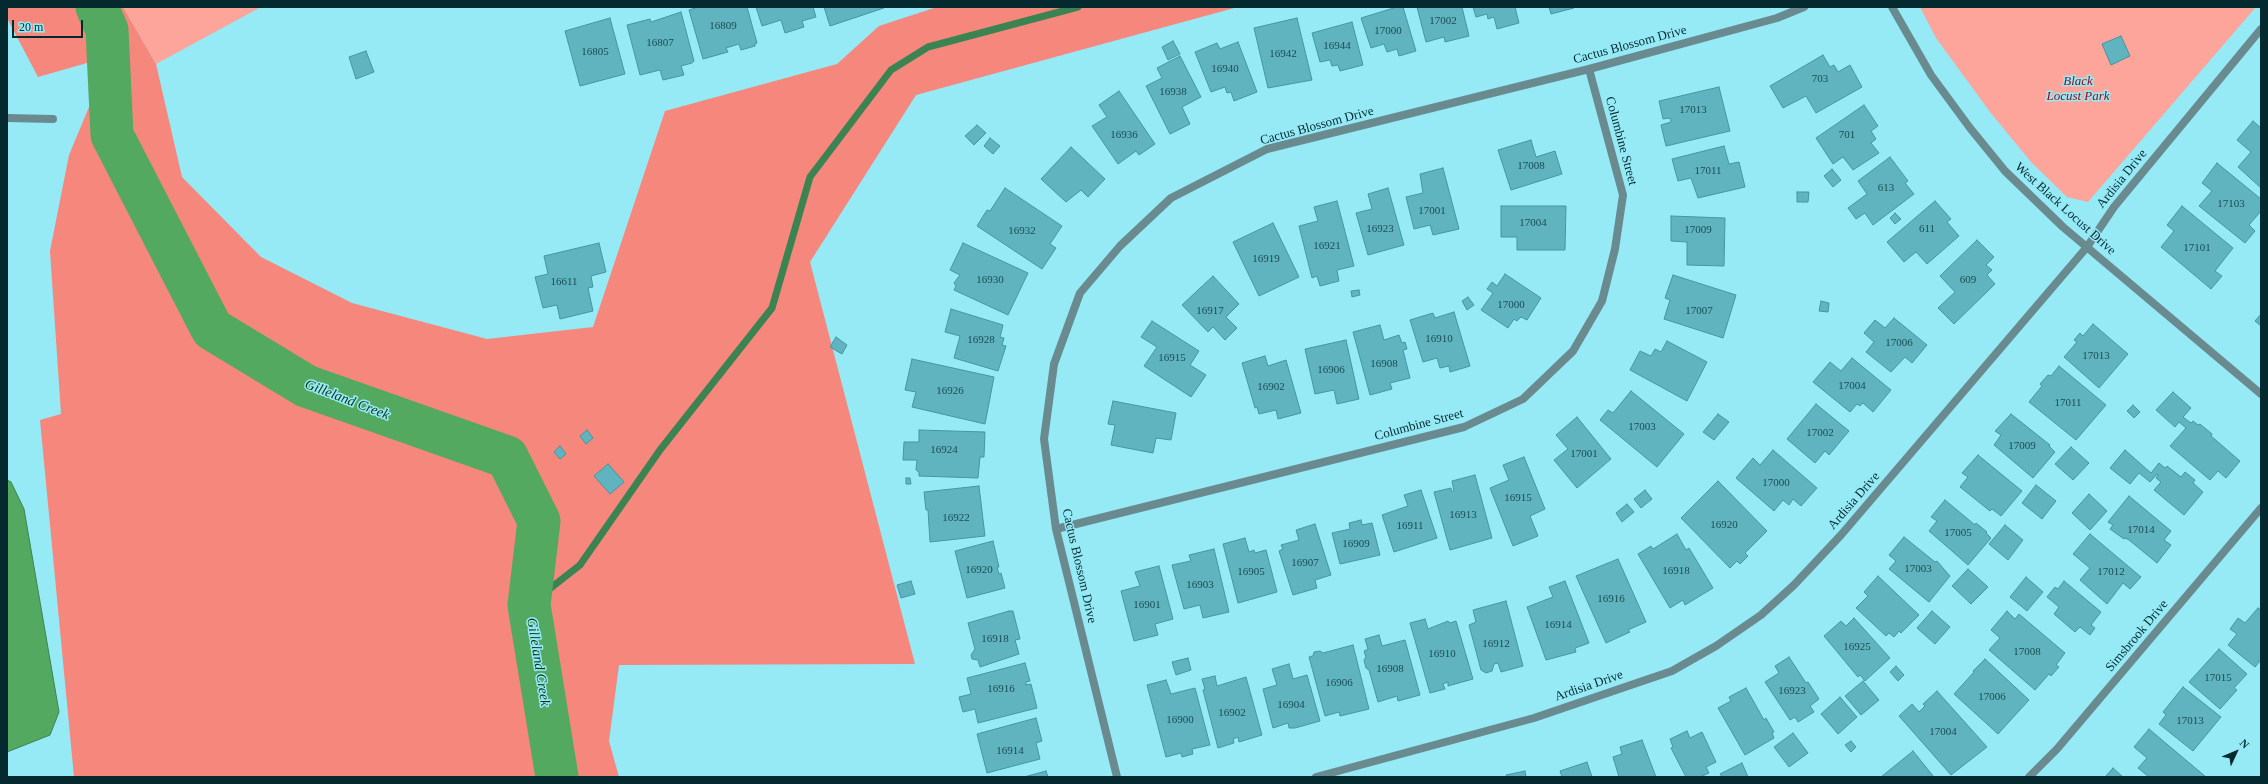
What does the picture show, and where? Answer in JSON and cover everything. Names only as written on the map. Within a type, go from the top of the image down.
[{"type":"street","name":"Cactus Blossom Drive","points":[[1117,777],[1056,529],[1044,439],[1054,364],[1080,294],[1120,246],[1171,198],[1267,150],[1589,69],[1777,18],[1804,7]]},
{"type":"street","name":"West Black Locust Drive","points":[[1892,7],[1931,75],[1970,128],[2005,171],[2087,247],[2261,394]]},
{"type":"street","name":"Ardisia Drive","points":[[1316,777],[1534,718],[1672,671],[1716,646],[1761,615],[1794,585],[1846,529],[2087,247],[2114,207],[2261,29]]},
{"type":"street","name":"Columbine Street","points":[[1056,529],[1464,427],[1523,399],[1573,351],[1602,301],[1615,249],[1623,195],[1589,69]]},
{"type":"street","points":[[7,118],[52,119]]},
{"type":"street","name":"Simsbrook Drive","points":[[2029,777],[2057,749],[2261,508]]},
{"type":"green space","points":[[123,7],[261,7],[156,64]]},
{"type":"green space","name":"Black Locust Park","points":[[1920,7],[2256,7],[2088,202],[2067,197],[2031,162],[1990,112],[1936,38]]},
{"type":"shaded area","points":[[7,7],[123,7],[156,64],[182,177],[261,257],[352,303],[487,339],[593,327],[665,111],[837,64],[879,26],[937,7],[1238,7],[916,95],[810,262],[915,664],[619,665],[609,741],[619,777],[74,777],[40,420],[61,414],[50,251],[69,155],[89,107],[119,82],[115,55],[38,77],[7,18]]},
{"type":"shaded area","points":[[7,480],[11,482],[24,509],[59,712],[50,735],[7,752]]},
{"type":"building","points":[[698,7],[747,7],[757,43],[755,46],[741,50],[739,44],[726,48],[728,52],[703,59],[689,10]]},
{"type":"building","points":[[756,7],[813,7],[816,17],[802,21],[804,27],[785,33],[781,20],[762,26]]},
{"type":"building","points":[[824,7],[883,7],[884,8],[830,26]]},
{"type":"building","points":[[1397,7],[1403,7],[1416,51],[1399,56],[1397,49],[1387,52],[1384,44],[1371,48],[1361,18]]},
{"type":"building","points":[[1417,7],[1462,7],[1469,36],[1445,42],[1444,37],[1426,42]]},
{"type":"building","points":[[1473,7],[1515,7],[1519,23],[1497,29],[1494,17],[1488,19],[1487,14],[1476,17]]},
{"type":"building","points":[[1549,7],[1574,7],[1574,8],[1551,14]]},
{"type":"building","points":[[681,12],[694,61],[681,66],[684,75],[663,80],[660,70],[640,75],[627,25],[650,19],[651,22]]},
{"type":"building","points":[[610,18],[625,74],[580,86],[565,31]]},
{"type":"building","points":[[1297,18],[1312,80],[1268,88],[1254,28]]},
{"type":"building","points":[[1352,22],[1363,65],[1340,71],[1338,65],[1332,66],[1330,60],[1320,62],[1312,33]]},
{"type":"building","points":[[2121,36],[2130,56],[2111,65],[2102,44]]},
{"type":"building","points":[[1173,41],[1180,54],[1168,60],[1162,47]]},
{"type":"building","points":[[1238,42],[1257,92],[1234,101],[1231,92],[1227,93],[1225,87],[1211,92],[1195,52],[1217,43],[1220,49]]},
{"type":"building","points":[[366,51],[374,72],[356,79],[349,57]]},
{"type":"building","points":[[1823,55],[1830,67],[1834,65],[1838,72],[1850,65],[1862,87],[1816,113],[1806,96],[1783,108],[1770,86]]},
{"type":"building","points":[[1180,56],[1201,97],[1182,107],[1190,124],[1170,134],[1146,86],[1162,78],[1157,68]]},
{"type":"building","points":[[1719,87],[1730,131],[1666,146],[1661,125],[1671,122],[1670,118],[1663,119],[1659,101]]},
{"type":"building","points":[[1119,91],[1155,144],[1139,155],[1136,151],[1118,164],[1092,126],[1107,117],[1099,105]]},
{"type":"building","points":[[1864,105],[1878,126],[1871,131],[1876,139],[1871,143],[1879,153],[1853,170],[1843,157],[1833,164],[1816,138]]},
{"type":"building","points":[[2253,121],[2261,128],[2261,188],[2238,167],[2251,152],[2237,140]]},
{"type":"building","points":[[977,125],[986,133],[974,145],[965,136]]},
{"type":"building","points":[[990,138],[1000,146],[993,154],[984,146]]},
{"type":"building","points":[[1531,140],[1536,157],[1555,151],[1562,174],[1511,190],[1498,150]]},
{"type":"building","points":[[1724,146],[1729,164],[1739,162],[1745,187],[1698,198],[1691,178],[1678,181],[1672,159]]},
{"type":"building","points":[[1071,147],[1105,179],[1088,197],[1081,190],[1066,202],[1041,179]]},
{"type":"building","points":[[1890,157],[1908,181],[1905,183],[1914,194],[1873,225],[1865,213],[1856,219],[1848,208],[1867,194],[1858,181]]},
{"type":"building","points":[[2217,163],[2261,199],[2261,211],[2249,225],[2255,231],[2245,243],[2199,206],[2212,191],[2202,183]]},
{"type":"building","points":[[1443,168],[1459,229],[1433,235],[1430,225],[1414,229],[1406,197],[1423,193],[1420,174]]},
{"type":"building","points":[[1832,169],[1841,180],[1833,187],[1824,176]]},
{"type":"building","points":[[1005,188],[1062,226],[1050,244],[1056,248],[1042,269],[977,226],[987,210],[990,211]]},
{"type":"building","points":[[1388,188],[1404,245],[1368,255],[1356,213],[1372,209],[1368,194]]},
{"type":"building","points":[[1797,192],[1809,192],[1808,202],[1797,202]]},
{"type":"building","points":[[1337,201],[1354,266],[1337,270],[1339,281],[1320,286],[1317,276],[1312,278],[1299,226],[1318,221],[1314,207]]},
{"type":"building","points":[[1935,201],[1951,219],[1947,222],[1959,236],[1927,264],[1916,252],[1904,262],[1887,242]]},
{"type":"building","points":[[1501,206],[1566,206],[1565,250],[1517,250],[1517,237],[1501,237]]},
{"type":"building","points":[[2182,206],[2233,248],[2215,271],[2222,276],[2211,289],[2161,247],[2174,231],[2167,225]]},
{"type":"building","points":[[1895,213],[1901,219],[1895,224],[1890,218]]},
{"type":"building","points":[[1671,216],[1725,218],[1724,266],[1687,265],[1687,242],[1671,241]]},
{"type":"building","points":[[1273,223],[1299,277],[1259,296],[1233,242]]},
{"type":"building","points":[[1977,240],[1994,257],[1986,265],[1992,270],[1987,275],[1995,284],[1954,324],[1938,308],[1955,292],[1940,276]]},
{"type":"building","points":[[599,243],[606,272],[591,276],[593,287],[588,288],[593,311],[560,319],[557,305],[543,308],[535,277],[548,274],[544,256]]},
{"type":"building","points":[[963,243],[1028,273],[1008,315],[954,290],[956,286],[954,283],[960,275],[950,270]]},
{"type":"building","points":[[1505,274],[1541,298],[1527,320],[1521,317],[1517,321],[1514,319],[1508,328],[1481,310],[1493,293],[1487,289],[1492,282],[1497,286]]},
{"type":"building","points":[[1673,275],[1736,295],[1723,338],[1664,319],[1670,300],[1665,298]]},
{"type":"building","points":[[1213,276],[1239,304],[1226,317],[1237,328],[1225,340],[1213,327],[1208,332],[1182,305]]},
{"type":"building","points":[[1359,290],[1360,295],[1352,297],[1351,291]]},
{"type":"building","points":[[1468,297],[1474,305],[1467,310],[1462,301]]},
{"type":"building","points":[[1821,301],[1829,303],[1828,312],[1819,311]]},
{"type":"building","points":[[951,309],[1003,325],[1000,337],[1004,338],[1002,345],[1006,346],[998,371],[954,358],[960,336],[945,332]]},
{"type":"building","points":[[1454,312],[1470,366],[1450,372],[1449,366],[1440,368],[1437,358],[1423,362],[1410,320],[1433,313],[1435,318]]},
{"type":"building","points":[[2261,314],[2261,326],[2255,321]]},
{"type":"building","points":[[1894,318],[1927,345],[1912,363],[1905,357],[1891,372],[1866,352],[1874,342],[1864,333],[1875,320],[1885,328]]},
{"type":"building","points":[[1152,321],[1199,351],[1190,365],[1206,375],[1191,397],[1144,366],[1157,347],[1141,337]]},
{"type":"building","points":[[2093,324],[2128,354],[2099,388],[2064,357],[2077,342],[2074,340],[2080,333],[2083,336]]},
{"type":"building","points":[[1380,325],[1384,340],[1399,335],[1402,343],[1405,342],[1407,349],[1403,350],[1410,378],[1390,383],[1392,389],[1370,395],[1353,332]]},
{"type":"building","points":[[836,337],[847,345],[842,354],[830,347]]},
{"type":"building","points":[[1346,340],[1359,399],[1337,404],[1334,390],[1315,394],[1305,349]]},
{"type":"building","points":[[1667,341],[1707,362],[1687,401],[1630,370],[1640,351],[1651,356],[1655,349],[1661,352]]},
{"type":"building","points":[[1265,356],[1268,366],[1286,360],[1301,413],[1278,419],[1276,410],[1259,414],[1257,407],[1255,408],[1242,363]]},
{"type":"building","points":[[1852,358],[1891,390],[1873,412],[1863,403],[1860,406],[1857,404],[1850,412],[1813,382],[1830,362],[1841,371]]},
{"type":"building","points":[[912,359],[994,377],[985,424],[912,407],[916,392],[905,390]]},
{"type":"building","points":[[2059,366],[2106,405],[2076,440],[2029,402],[2042,386],[2040,384],[2048,375],[2051,376]]},
{"type":"building","points":[[1631,391],[1684,434],[1657,467],[1600,420],[1608,410],[1613,413]]},
{"type":"building","points":[[2173,392],[2191,408],[2183,417],[2191,423],[2193,421],[2198,425],[2200,424],[2212,434],[2211,436],[2240,461],[2226,478],[2218,471],[2210,480],[2170,446],[2186,428],[2179,422],[2175,427],[2156,410]]},
{"type":"building","points":[[1113,401],[1176,413],[1171,440],[1156,438],[1153,453],[1111,445],[1115,425],[1108,424]]},
{"type":"building","points":[[1816,404],[1849,431],[1829,455],[1825,451],[1815,463],[1787,439]]},
{"type":"building","points":[[2133,405],[2140,412],[2134,418],[2127,411]]},
{"type":"building","points":[[1718,414],[1729,422],[1714,440],[1703,432]]},
{"type":"building","points":[[2011,414],[2050,445],[2049,446],[2055,452],[2033,478],[1994,445],[2001,435],[1995,431]]},
{"type":"building","points":[[1577,417],[1611,459],[1577,488],[1554,460],[1568,449],[1556,435]]},
{"type":"building","points":[[587,430],[593,438],[586,444],[580,436]]},
{"type":"building","points":[[919,430],[985,432],[984,457],[980,457],[978,478],[919,476],[919,472],[916,470],[917,460],[903,460],[904,442],[919,442]]},
{"type":"building","points":[[560,446],[566,454],[560,459],[554,452]]},
{"type":"building","points":[[2071,447],[2089,463],[2073,480],[2055,464]]},
{"type":"building","points":[[1773,450],[1817,488],[1801,506],[1793,499],[1789,505],[1783,500],[1774,511],[1736,478],[1753,458],[1760,465]]},
{"type":"building","points":[[2125,450],[2151,473],[2159,463],[2165,468],[2167,466],[2181,477],[2185,472],[2195,480],[2193,483],[2203,492],[2184,515],[2154,490],[2161,482],[2156,478],[2158,475],[2157,474],[2150,482],[2139,473],[2130,484],[2110,468]]},
{"type":"building","points":[[1978,455],[2022,491],[2001,516],[1992,509],[1990,511],[1960,487],[1968,477],[1962,473]]},
{"type":"building","points":[[1524,457],[1545,509],[1530,516],[1538,536],[1513,546],[1490,488],[1509,480],[1503,465]]},
{"type":"building","points":[[608,464],[624,482],[610,494],[594,476]]},
{"type":"building","points":[[1475,475],[1492,538],[1450,550],[1434,492],[1451,488],[1452,492],[1454,491],[1452,481]]},
{"type":"building","points":[[906,478],[910,478],[911,484],[906,484]]},
{"type":"building","points":[[1718,481],[1767,531],[1745,553],[1748,556],[1740,564],[1737,561],[1730,568],[1681,518]]},
{"type":"building","points":[[2036,485],[2056,501],[2042,519],[2022,503]]},
{"type":"building","points":[[979,486],[985,536],[930,542],[928,510],[926,510],[924,492]]},
{"type":"building","points":[[1421,490],[1437,538],[1394,552],[1382,515],[1408,506],[1404,495]]},
{"type":"building","points":[[1645,490],[1652,499],[1641,508],[1634,499]]},
{"type":"building","points":[[2089,494],[2107,511],[2090,530],[2072,513]]},
{"type":"building","points":[[2129,496],[2171,531],[2164,540],[2171,545],[2157,563],[2129,540],[2124,539],[2110,529],[2113,525],[2108,522]]},
{"type":"building","points":[[1945,500],[1975,525],[1976,523],[1987,532],[1986,533],[1991,538],[1968,565],[1929,531],[1937,521],[1931,517]]},
{"type":"building","points":[[1627,504],[1634,512],[1622,522],[1616,513]]},
{"type":"building","points":[[1361,520],[1362,525],[1372,523],[1380,555],[1340,564],[1332,533],[1350,529],[1349,523]]},
{"type":"building","points":[[1315,524],[1331,575],[1315,580],[1317,588],[1293,595],[1279,551],[1283,549],[1281,545],[1299,540],[1296,530]]},
{"type":"building","points":[[2005,525],[2023,540],[2008,560],[1989,544]]},
{"type":"building","points":[[1677,534],[1686,550],[1689,548],[1713,588],[1685,605],[1683,600],[1670,608],[1638,554],[1651,546],[1653,549]]},
{"type":"building","points":[[2090,534],[2141,577],[2130,589],[2123,583],[2107,604],[2080,580],[2090,568],[2073,554]]},
{"type":"building","points":[[1904,537],[1935,562],[1937,561],[1950,576],[1929,602],[1889,569],[1896,561],[1889,555]]},
{"type":"building","points":[[1245,538],[1249,552],[1254,550],[1255,553],[1266,550],[1277,592],[1238,603],[1223,544]]},
{"type":"building","points":[[993,541],[999,567],[997,567],[999,574],[1001,573],[1005,588],[967,598],[955,551]]},
{"type":"building","points":[[1214,549],[1229,612],[1203,618],[1200,605],[1184,609],[1172,565],[1191,561],[1189,555]]},
{"type":"building","points":[[1618,559],[1646,622],[1628,630],[1630,632],[1606,643],[1576,576]]},
{"type":"building","points":[[1159,566],[1173,619],[1155,624],[1158,635],[1134,641],[1121,591],[1140,586],[1135,572]]},
{"type":"building","points":[[1968,569],[1988,587],[1971,604],[1952,586]]},
{"type":"building","points":[[1878,576],[1919,615],[1901,633],[1899,631],[1894,637],[1889,633],[1886,636],[1856,608],[1868,596],[1864,592]]},
{"type":"building","points":[[2026,577],[2043,592],[2027,611],[2010,597]]},
{"type":"building","points":[[911,581],[915,594],[901,598],[897,585]]},
{"type":"building","points":[[1565,581],[1589,643],[1575,648],[1576,652],[1546,660],[1527,607],[1553,597],[1549,587]]},
{"type":"building","points":[[2064,581],[2101,612],[2091,625],[2095,628],[2090,635],[2080,627],[2075,632],[2054,614],[2059,607],[2047,597],[2055,587],[2058,589]]},
{"type":"building","points":[[1506,601],[1523,666],[1501,672],[1498,663],[1494,664],[1492,671],[1486,673],[1481,670],[1469,625],[1476,622],[1473,610]]},
{"type":"building","points":[[2258,608],[2261,610],[2261,660],[2255,667],[2228,645],[2237,634],[2230,629],[2238,618],[2245,623]]},
{"type":"building","points":[[1013,611],[1020,639],[1015,640],[1019,654],[980,667],[978,660],[972,659],[971,655],[975,649],[968,623]]},
{"type":"building","points":[[1932,611],[1950,627],[1935,644],[1917,628]]},
{"type":"building","points":[[2007,611],[2015,619],[2019,614],[2065,653],[2056,665],[2059,667],[2051,676],[2049,674],[2035,690],[1989,650],[2000,638],[1991,630]]},
{"type":"building","points":[[1854,618],[1890,658],[1865,681],[1860,675],[1858,677],[1824,636],[1841,621],[1846,626]]},
{"type":"building","points":[[1425,619],[1428,629],[1448,621],[1450,623],[1456,621],[1473,679],[1448,686],[1448,682],[1443,684],[1445,689],[1430,693],[1410,623]]},
{"type":"building","points":[[1379,635],[1382,646],[1405,640],[1420,695],[1398,701],[1397,696],[1378,702],[1369,670],[1366,668],[1364,660],[1366,657],[1364,651],[1368,649],[1365,639]]},
{"type":"building","points":[[1353,645],[1369,709],[1340,716],[1339,712],[1325,716],[1309,657],[1313,656],[1314,652],[1320,651],[1323,653]]},
{"type":"building","points":[[2219,649],[2247,674],[2234,688],[2237,690],[2220,709],[2189,682]]},
{"type":"building","points":[[1789,657],[1806,683],[1808,682],[1819,699],[1810,706],[1814,712],[1798,722],[1795,717],[1790,720],[1765,682],[1779,673],[1775,666]]},
{"type":"building","points":[[1188,658],[1191,670],[1176,675],[1172,662]]},
{"type":"building","points":[[1985,659],[2029,700],[1998,734],[1954,694]]},
{"type":"building","points":[[1025,663],[1030,681],[1026,682],[1026,685],[1031,684],[1037,708],[978,723],[975,709],[963,712],[959,697],[971,694],[967,678]]},
{"type":"building","points":[[1289,664],[1293,679],[1307,675],[1320,721],[1295,728],[1289,728],[1288,723],[1273,728],[1263,689],[1277,685],[1272,669]]},
{"type":"building","points":[[1896,666],[1904,675],[1898,681],[1890,672]]},
{"type":"building","points":[[1215,676],[1217,686],[1246,677],[1262,735],[1239,742],[1238,737],[1233,739],[1234,743],[1218,748],[1203,690],[1205,689],[1202,679]]},
{"type":"building","points":[[1166,680],[1171,694],[1195,688],[1210,745],[1192,749],[1193,754],[1182,757],[1181,753],[1166,757],[1147,685]]},
{"type":"building","points":[[1863,681],[1879,700],[1861,715],[1845,696]]},
{"type":"building","points":[[2183,687],[2221,717],[2193,751],[2159,724],[2166,715],[2163,712]]},
{"type":"building","points":[[1746,688],[1764,720],[1766,718],[1774,732],[1772,733],[1774,738],[1745,755],[1718,708],[1731,701],[1729,697]]},
{"type":"building","points":[[1937,691],[1987,747],[1951,775],[1899,716],[1912,704],[1919,712],[1925,706],[1923,704]]},
{"type":"building","points":[[1840,697],[1857,717],[1838,734],[1821,714]]},
{"type":"building","points":[[1036,718],[1042,741],[1036,743],[1040,759],[987,773],[977,734]]},
{"type":"building","points":[[2149,729],[2206,777],[2149,777],[2138,768],[2147,758],[2134,747]]},
{"type":"building","points":[[1687,731],[1690,738],[1702,732],[1716,762],[1706,767],[1709,773],[1700,777],[1686,777],[1671,748],[1673,747],[1670,739]]},
{"type":"building","points":[[1793,733],[1808,753],[1789,767],[1774,747]]},
{"type":"building","points":[[1642,740],[1656,777],[1619,777],[1613,757],[1622,754],[1620,747]]},
{"type":"building","points":[[1851,741],[1856,747],[1851,752],[1845,745]]},
{"type":"building","points":[[1913,751],[1934,777],[1881,777]]},
{"type":"building","points":[[1587,762],[1592,777],[1562,777],[1560,771]]},
{"type":"building","points":[[1742,763],[1748,777],[1722,777],[1720,774]]},
{"type":"building","points":[[2113,768],[2123,777],[2105,777]]},
{"type":"building","points":[[1046,771],[1048,777],[1024,777]]},
{"type":"building","points":[[1525,771],[1526,777],[1507,777],[1506,775]]},
{"type":"waterway","name":"Gilleland Creek","points":[[97,7],[107,30],[112,135],[212,329],[306,386],[507,457],[539,521],[529,605],[557,777]]},
{"type":"waterway","points":[[529,605],[580,565],[660,450],[772,308],[810,177],[891,70],[928,47],[1078,7]]}]
